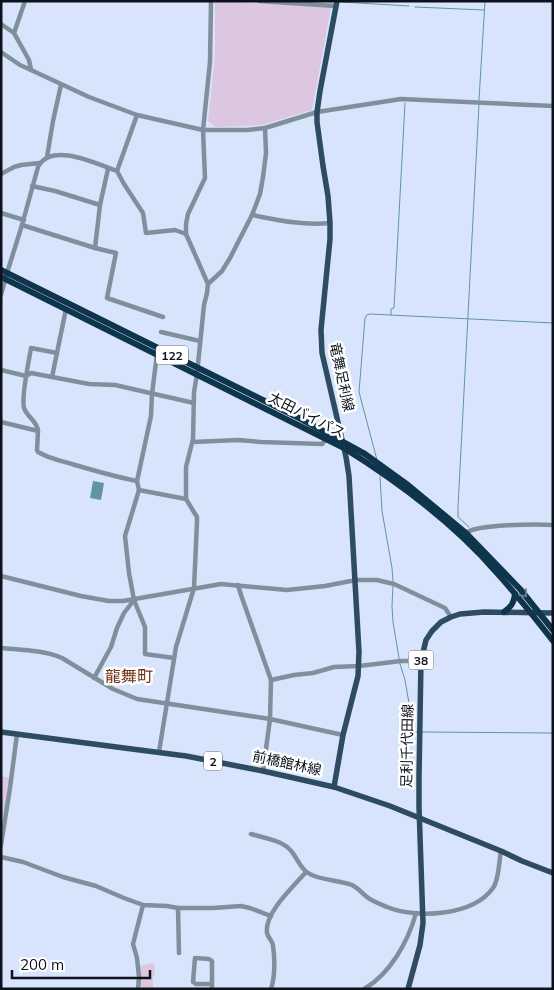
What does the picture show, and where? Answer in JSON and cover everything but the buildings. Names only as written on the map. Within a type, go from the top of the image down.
[{"type":"highway","name":"太田バイパス","points":[[4,275],[66,309],[156,354],[198,370],[326,439],[352,446],[385,467],[466,533],[520,589],[552,630]]},
{"type":"highway","name":"太田バイパス","points":[[4,275],[301,419],[343,444],[406,490],[449,525],[496,572],[553,641]]},
{"type":"highway","points":[[504,612],[512,605],[515,594]]},
{"type":"highway","points":[[552,630],[553,621]]},
{"type":"main road","name":"竜舞足利線","points":[[334,787],[359,666],[350,486],[346,457],[322,353],[321,341],[330,223],[317,112],[336,3]]},
{"type":"main road","name":"足利千代田線","points":[[408,989],[420,945],[423,914],[419,818],[421,661],[426,640],[441,622],[451,617],[468,613],[553,613]]},
{"type":"main road","name":"前橋館林線","points":[[1,732],[159,752],[220,762],[334,787],[419,818],[553,874]]},
{"type":"street","points":[[14,33],[25,1]]},
{"type":"street","points":[[159,752],[176,648],[194,588],[197,518],[186,499],[186,467],[193,442],[194,403],[208,284],[186,234],[186,224],[188,214],[204,178],[203,130],[210,62],[211,1]]},
{"type":"street","points":[[260,1],[336,3]]},
{"type":"street","points":[[1,24],[14,33],[29,60],[31,70]]},
{"type":"street","points":[[1,52],[61,85],[97,100],[137,115],[203,130],[265,128],[317,112],[408,99],[553,106]]},
{"type":"street","points":[[47,157],[61,85]]},
{"type":"street","points":[[117,172],[137,115]]},
{"type":"street","points":[[208,284],[222,271],[230,258],[252,215],[260,194],[266,153],[265,128]]},
{"type":"street","points":[[1,295],[4,275],[23,223],[40,163],[50,156],[74,156],[117,172],[143,213],[146,233],[174,230],[186,234]]},
{"type":"street","points":[[1,174],[14,166],[40,163]]},
{"type":"street","points":[[95,248],[100,205],[108,168]]},
{"type":"street","points":[[32,186],[100,205]]},
{"type":"street","points":[[1,213],[23,223],[95,248],[116,253],[107,298],[164,317]]},
{"type":"street","points":[[252,215],[278,220],[319,224],[330,223]]},
{"type":"street","points":[[52,377],[66,309]]},
{"type":"street","points":[[161,332],[200,341]]},
{"type":"street","points":[[57,353],[31,348],[23,404],[25,411],[38,428],[38,452],[48,458],[137,481]]},
{"type":"street","points":[[156,354],[152,416],[137,481],[140,490],[126,536],[129,573],[134,600],[145,627],[145,654],[174,658]]},
{"type":"street","points":[[1,370],[26,376],[31,373],[89,384],[115,385],[194,403]]},
{"type":"street","points":[[1,422],[38,431]]},
{"type":"street","points":[[193,442],[238,440],[322,444],[326,439]]},
{"type":"street","points":[[140,490],[186,499]]},
{"type":"street","points":[[466,533],[470,530],[494,527],[530,524],[553,525]]},
{"type":"street","points":[[1,576],[109,601],[134,600],[221,584],[287,590],[356,580],[377,580],[394,584],[445,608],[451,617]]},
{"type":"street","points":[[238,585],[271,680],[270,719],[263,771]]},
{"type":"street","points":[[94,678],[111,647],[124,612],[134,600]]},
{"type":"street","points":[[1,648],[53,654],[113,689],[137,699],[270,719],[344,735]]},
{"type":"street","points":[[271,680],[313,673],[334,667],[421,661]]},
{"type":"street","points":[[1,845],[17,734]]},
{"type":"street","points":[[251,834],[282,843],[290,849],[306,872],[354,886],[368,898],[389,908],[416,914],[438,913],[467,907],[479,902],[494,886],[501,851]]},
{"type":"street","points":[[1,857],[23,862],[63,877],[96,886],[143,905],[178,908],[241,906],[271,916]]},
{"type":"street","points":[[271,989],[274,980],[273,943],[267,934],[267,927],[279,903],[306,872]]},
{"type":"street","points":[[138,989],[133,944],[143,905]]},
{"type":"street","points":[[178,908],[179,953]]},
{"type":"street","points":[[364,989],[377,980],[394,962],[412,927],[416,914]]},
{"type":"street","points":[[195,958],[212,961],[212,986],[193,982],[195,958]]},
{"type":"shaded area","points":[[217,1],[331,7],[312,110],[262,125],[215,127],[208,121],[215,55],[215,3]]},
{"type":"shaded area","points":[[93,481],[104,483],[101,500],[90,498]]},
{"type":"shaded area","points":[[1,776],[10,778],[4,816],[1,816]]},
{"type":"shaded area","points":[[154,963],[153,989],[139,989],[139,966]]},
{"type":"waterway","points":[[322,1],[332,2]]},
{"type":"waterway","points":[[479,100],[485,1]]},
{"type":"waterway","points":[[341,2],[409,6]]},
{"type":"waterway","points":[[415,7],[484,10]]},
{"type":"waterway","points":[[391,315],[391,309],[394,308],[405,103]]},
{"type":"waterway","points":[[469,527],[458,517],[458,507],[479,104]]},
{"type":"waterway","points":[[377,460],[359,392],[365,318],[367,315],[553,323]]},
{"type":"waterway","points":[[380,476],[382,511],[393,581]]},
{"type":"waterway","points":[[393,585],[393,622],[400,664],[405,680],[414,732],[418,732]]},
{"type":"waterway","points":[[422,732],[553,733]]},
{"type":"district","name":"龍舞町","points":[[129,676]]}]
